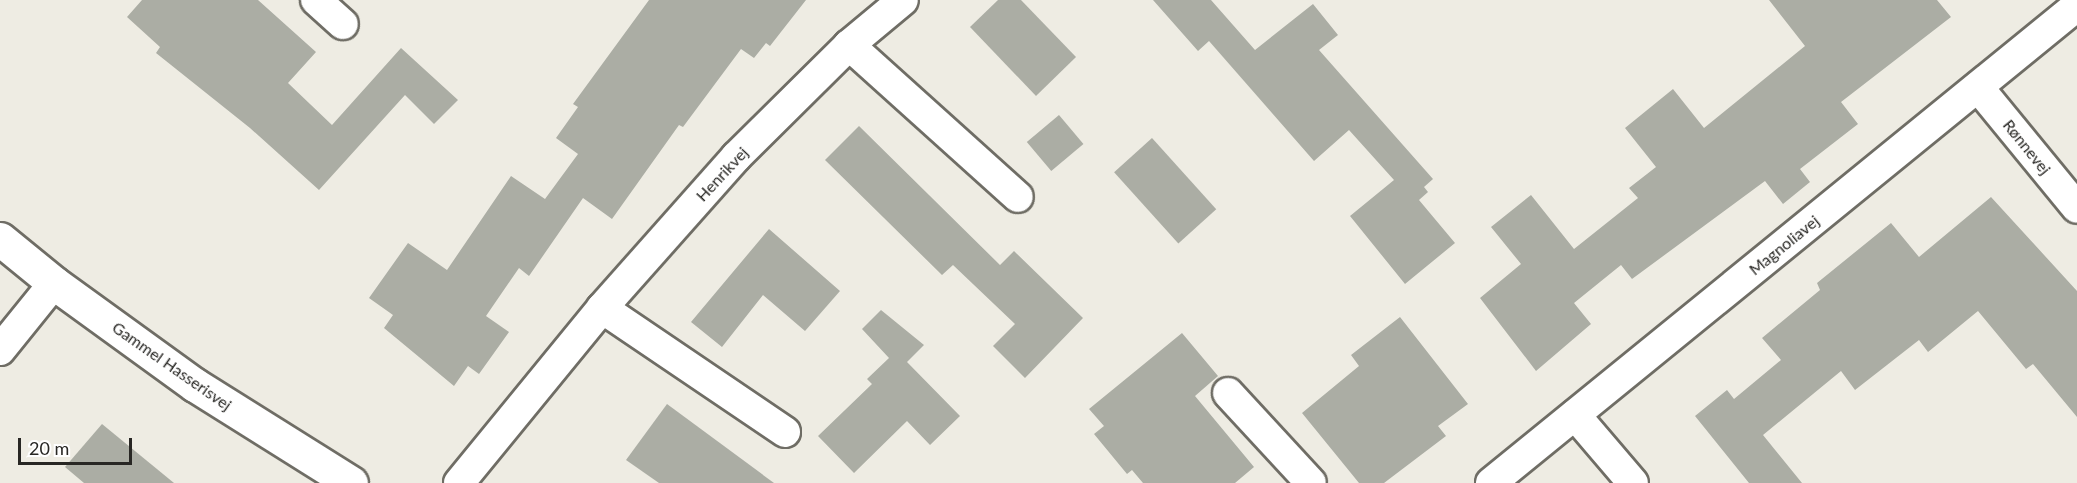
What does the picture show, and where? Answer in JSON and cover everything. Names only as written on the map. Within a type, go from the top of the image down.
[{"type":"street","points":[[316,0],[343,24]]},
{"type":"street","name":"Henrikvej","points":[[459,483],[602,308],[736,157],[849,45],[901,1]]},
{"type":"street","name":"Magnoliavej","points":[[1491,483],[2077,6]]},
{"type":"street","points":[[849,45],[1018,197]]},
{"type":"street","name":"Rønnevej","points":[[1978,87],[2077,208]]},
{"type":"street","name":"Gammel Hasserisvej","points":[[0,238],[54,283],[195,385],[351,483]]},
{"type":"street","points":[[0,350],[54,283]]},
{"type":"street","points":[[602,308],[784,432]]},
{"type":"street","points":[[1228,393],[1311,483]]},
{"type":"street","points":[[1575,415],[1633,483]]},
{"type":"building","points":[[142,0],[258,0],[316,52],[288,83],[332,125],[401,48],[458,100],[434,124],[405,95],[319,190],[250,128],[156,53],[160,47],[127,17]]},
{"type":"building","points":[[649,0],[806,0],[770,46],[766,43],[754,58],[741,49],[683,127],[679,125],[612,219],[583,198],[529,276],[519,268],[486,316],[509,332],[479,374],[468,366],[454,386],[384,328],[393,315],[369,298],[408,243],[447,270],[511,176],[545,199],[578,154],[556,138],[578,107],[573,104]]},
{"type":"building","points":[[998,0],[1021,0],[1076,57],[1036,96],[970,27]]},
{"type":"building","points":[[1153,0],[1211,0],[1255,50],[1313,4],[1338,35],[1319,50],[1433,179],[1424,187],[1428,192],[1419,200],[1455,243],[1405,284],[1350,216],[1394,180],[1349,130],[1314,161],[1209,41],[1198,51]]},
{"type":"building","points":[[1769,0],[1937,0],[1951,17],[1841,102],[1858,124],[1800,169],[1810,182],[1783,204],[1765,181],[1632,279],[1621,265],[1574,303],[1591,324],[1536,371],[1480,298],[1521,264],[1491,227],[1531,195],[1574,249],[1638,198],[1629,188],[1656,167],[1625,128],[1673,89],[1704,128],[1805,46]]},
{"type":"building","points":[[1059,115],[1083,144],[1051,171],[1027,142]]},
{"type":"building","points":[[859,126],[1000,265],[1014,251],[1083,318],[1025,378],[993,346],[1015,324],[953,265],[942,275],[825,160]]},
{"type":"building","points":[[1152,138],[1216,209],[1178,243],[1114,172]]},
{"type":"building","points":[[1991,197],[2077,291],[2077,417],[2033,364],[2026,369],[1978,311],[1928,352],[1919,340],[1855,390],[1841,371],[1763,435],[1802,483],[1749,483],[1695,416],[1727,390],[1734,399],[1781,360],[1762,338],[1820,290],[1817,283],[1891,223],[1919,257]]},
{"type":"building","points":[[769,229],[840,291],[805,331],[763,295],[722,347],[691,322]]},
{"type":"building","points":[[881,310],[924,345],[907,362],[960,416],[930,445],[907,421],[854,473],[818,436],[872,384],[867,379],[889,358],[862,329]]},
{"type":"building","points":[[1400,317],[1468,404],[1438,426],[1446,436],[1384,483],[1359,483],[1302,413],[1359,366],[1351,355]]},
{"type":"building","points":[[1182,333],[1218,376],[1195,396],[1254,467],[1235,483],[1143,483],[1132,470],[1127,474],[1094,434],[1104,426],[1089,409]]},
{"type":"building","points":[[667,404],[774,483],[659,483],[626,460]]},
{"type":"building","points":[[102,424],[174,483],[84,483],[65,467]]}]
